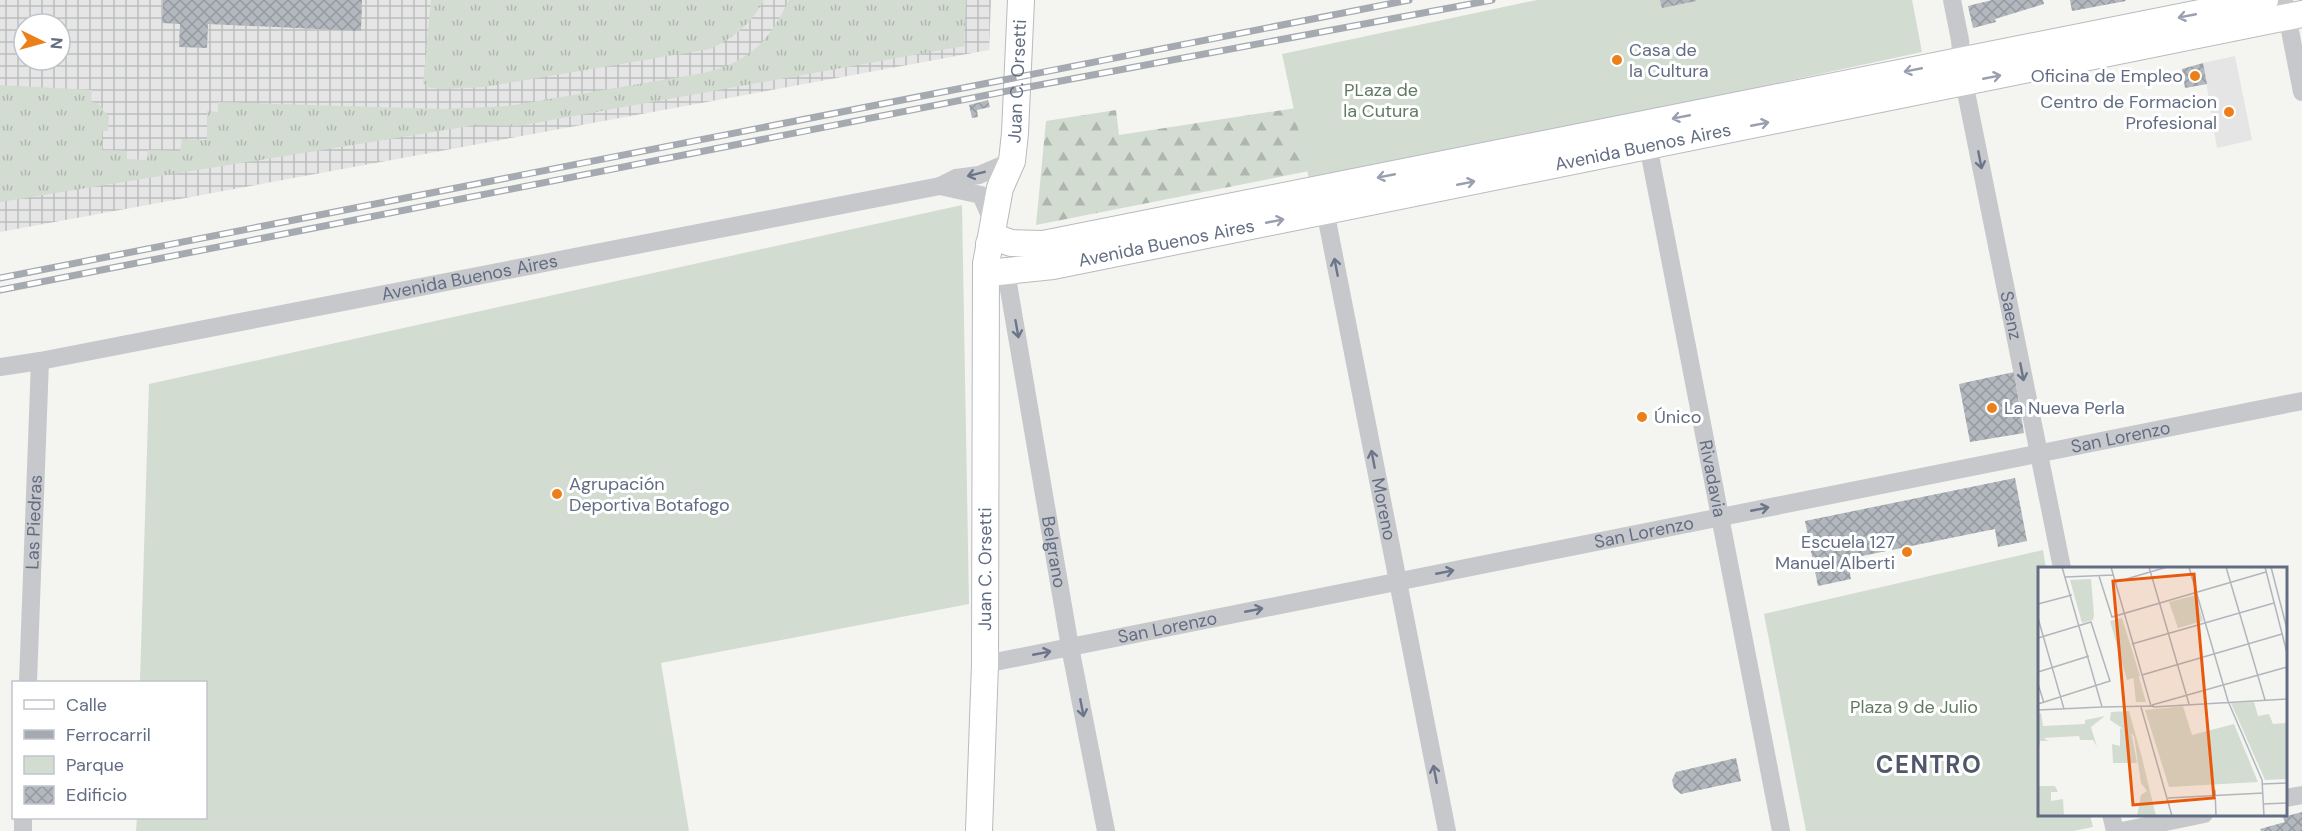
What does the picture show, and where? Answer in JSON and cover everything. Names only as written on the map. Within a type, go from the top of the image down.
[{"type":"main road","name":"Juan C. Orsetti","points":[[979,831],[985,664],[987,306],[996,287],[1000,188],[1012,161],[1021,0]]},
{"type":"main road","name":"Avenida Buenos Aires","points":[[1963,71],[2265,0]]},
{"type":"main road","name":"Avenida Buenos Aires","points":[[997,249],[1053,266],[1323,200],[1963,71],[2291,10]]},
{"type":"street","name":"Saenz","points":[[1952,0],[1963,71],[2062,567]]},
{"type":"street","points":[[2291,10],[2302,92]]},
{"type":"street","name":"Rivadavia","points":[[1646,135],[1781,831]]},
{"type":"street","name":"Avenida Buenos Aires","points":[[0,367],[40,362],[940,186],[956,178],[978,175],[1012,161]]},
{"type":"street","name":"Avenida Buenos Aires","points":[[940,186],[981,195],[997,249]]},
{"type":"street","name":"Moreno","points":[[1323,200],[1447,831]]},
{"type":"street","name":"Belgrano","points":[[997,249],[1106,831]]},
{"type":"street","name":"Las Piedras","points":[[28,681],[40,362]]},
{"type":"street","name":"San Lorenzo","points":[[985,664],[2302,401]]},
{"type":"street","points":[[2287,798],[2302,795]]},
{"type":"street","points":[[2112,816],[2115,831]]},
{"type":"street","points":[[2122,831],[2194,816]]},
{"type":"shaded area","points":[[0,0],[991,0],[989,50],[0,232]]},
{"type":"shaded area","name":"Centro de Formacion Profesional","points":[[2235,56],[2252,140],[2217,148],[2203,63]]},
{"type":"green space","points":[[431,0],[764,0],[741,29],[710,49],[484,87],[444,89],[430,88],[423,83]]},
{"type":"green space","points":[[789,0],[966,0],[964,46],[518,126],[476,125],[0,202],[0,85],[92,90],[91,102],[98,103],[109,117],[108,131],[102,131],[102,150],[127,151],[127,159],[147,160],[148,150],[180,151],[182,139],[207,140],[207,111],[218,112],[218,102],[442,109],[508,106],[704,73],[734,62],[756,48],[773,27]]},
{"type":"green space","name":"PLaza de la Cutura","points":[[1537,0],[1912,0],[1922,52],[1310,184],[1282,54]]},
{"type":"green space","points":[[1374,96],[1629,108],[1036,225],[1046,121],[1116,110],[1119,135]]},
{"type":"green space","name":"Agrupación Deportiva Botafogo","points":[[962,205],[969,604],[661,663],[689,831],[136,831],[137,819],[207,819],[207,681],[140,681],[149,384]]},
{"type":"green space","name":"Plaza 9 de Julio","points":[[2043,550],[2046,567],[2038,567],[2038,816],[2090,816],[2093,827],[2074,831],[1806,831],[1764,614]]},
{"type":"building","points":[[163,0],[362,0],[361,31],[208,24],[207,48],[179,47],[180,24],[162,23]]},
{"type":"building","points":[[1660,0],[1696,0],[1696,1],[1662,8]]},
{"type":"building","points":[[1992,0],[2043,0],[2044,4],[1973,28],[1968,6]]},
{"type":"building","points":[[2070,0],[2125,0],[2126,1],[2072,11]]},
{"type":"building","name":"Oficina de Empleo","points":[[2203,63],[2207,84],[2185,88],[2182,69]]},
{"type":"building","points":[[988,100],[990,107],[977,110],[978,117],[972,118],[969,105]]},
{"type":"building","name":"La Nueva Perla","points":[[2014,372],[2024,433],[1970,442],[1959,384]]},
{"type":"building","points":[[2015,478],[2027,541],[1998,547],[1995,529],[1847,559],[1851,579],[1818,586],[1805,521]]},
{"type":"building","points":[[1736,758],[1741,781],[1681,794],[1674,788],[1672,780],[1676,772]]},
{"type":"building","points":[[2302,812],[2302,831],[2261,831],[2260,829],[2285,822],[2283,817]]},
{"type":"railway","points":[[0,278],[1409,0]]},
{"type":"railway","points":[[0,290],[1018,89],[1492,0]]},
{"type":"place","name":"Casa de la Cultura","points":[[1617,60]]},
{"type":"place","name":"Oficina de Empleo","points":[[2195,76]]},
{"type":"place","name":"Centro de Formacion Profesional","points":[[2229,112]]},
{"type":"place","name":"La Nueva Perla","points":[[1992,408]]},
{"type":"place","name":"Único","points":[[1642,417]]},
{"type":"place","name":"Agrupación Deportiva Botafogo","points":[[557,494]]},
{"type":"place","name":"Escuela 127 Manuel Alberti","points":[[1907,552]]},
{"type":"district","name":"CENTRO","points":[[1929,764]]}]
